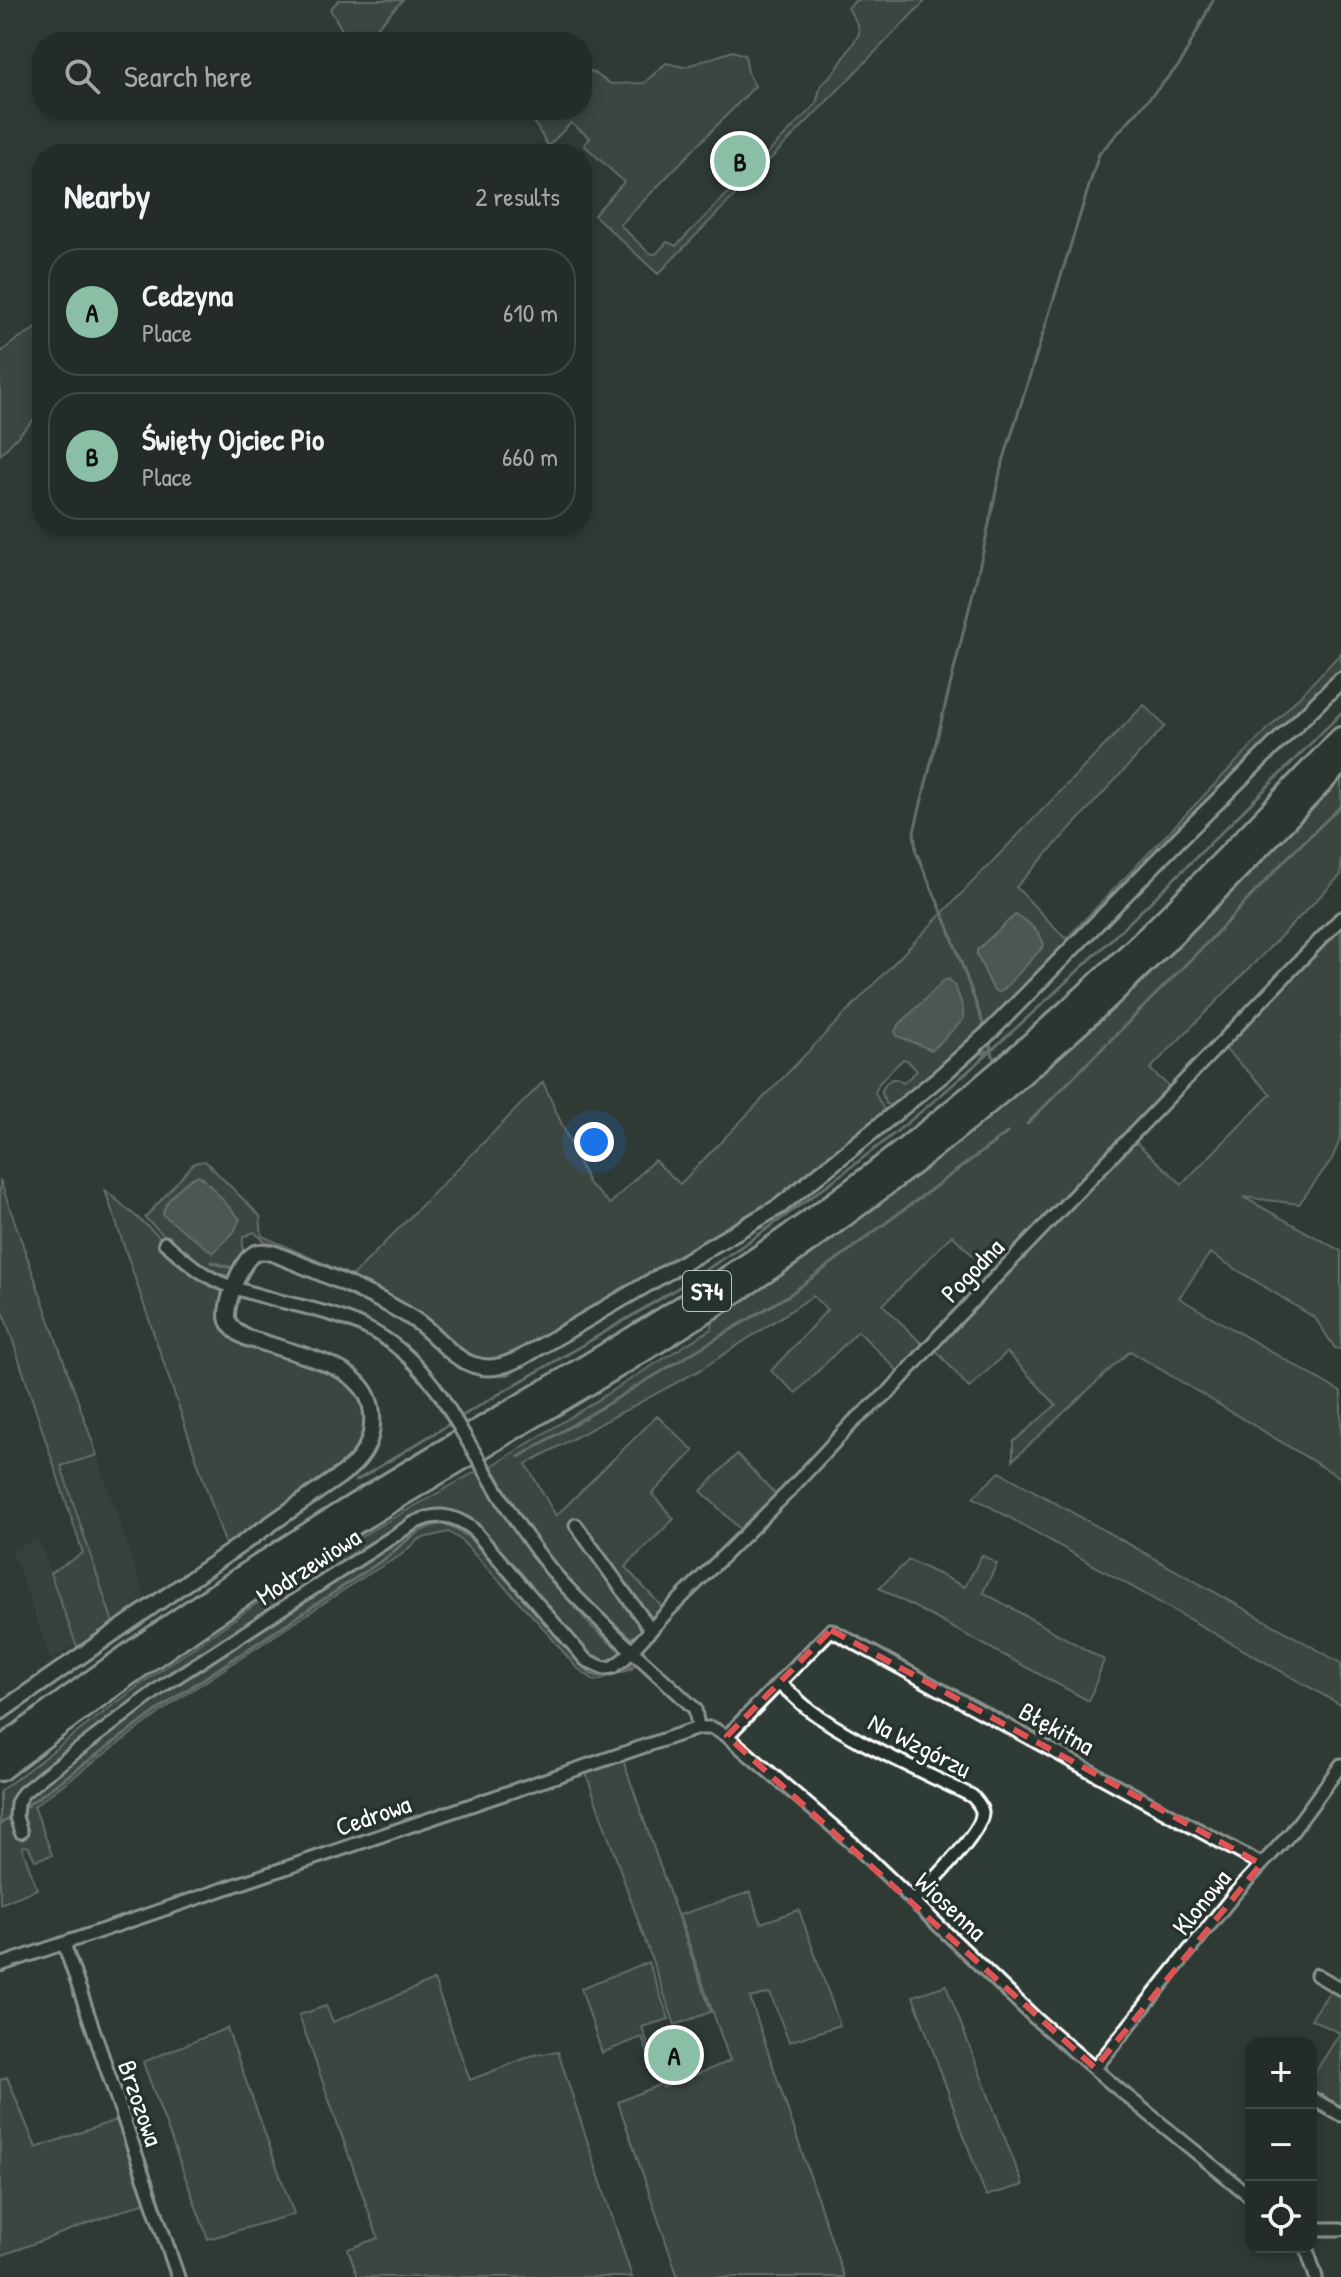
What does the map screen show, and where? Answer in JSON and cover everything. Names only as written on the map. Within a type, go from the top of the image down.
[{"type":"highway","name":"S74","points":[[0,1749],[242,1576],[396,1479],[666,1318],[865,1179],[978,1090],[1105,977],[1203,882],[1341,738]]},
{"type":"highway","name":"S74","points":[[0,1770],[81,1708],[228,1605],[379,1509],[676,1331],[874,1194],[1000,1093],[1106,999],[1223,885],[1341,762]]},
{"type":"street","points":[[0,1712],[341,1475],[366,1449],[371,1434],[370,1406],[360,1384],[348,1373],[247,1338],[230,1325],[227,1313],[234,1288],[246,1261],[256,1253],[268,1252],[302,1265],[396,1309],[473,1365],[498,1367],[521,1358],[780,1206],[941,1076],[1003,1020],[1179,839],[1341,680]]},
{"type":"street","name":"Pogodna","points":[[632,1649],[853,1422],[890,1391],[940,1335],[1341,918]]},
{"type":"street","points":[[165,1243],[201,1272],[234,1288],[337,1315],[371,1329],[398,1346],[441,1396],[528,1540],[584,1605],[695,1709],[698,1728]]},
{"type":"street","name":"Modrzewiowa","points":[[21,1832],[16,1813],[23,1793],[164,1685],[414,1523],[428,1517],[447,1516],[472,1528],[586,1660],[604,1668],[613,1667],[632,1649]]},
{"type":"street","points":[[576,1525],[651,1630]]},
{"type":"street","name":"Błękitna","points":[[779,1683],[831,1630],[1261,1864]]},
{"type":"street","points":[[727,1736],[779,1683]]},
{"type":"street","name":"Na Wzgórzu","points":[[779,1683],[830,1723],[972,1796],[979,1804],[983,1813],[971,1839],[914,1901]]},
{"type":"street","name":"Wiosenna","points":[[698,1728],[712,1728],[727,1736],[857,1847],[1036,2019],[1245,2192]]},
{"type":"street","name":"Cedrowa","points":[[0,1965],[698,1728]]},
{"type":"street","name":"Klonowa","points":[[1095,2068],[1237,1891],[1291,1833],[1341,1765]]},
{"type":"street","name":"Brzozowa","points":[[64,1944],[178,2277]]},
{"type":"street","points":[[1317,1975],[1341,1989]]},
{"type":"street","points":[[1317,2101],[1341,2115]]},
{"type":"street","points":[[1317,2229],[1341,2229]]},
{"type":"street","points":[[1308,2253],[1316,2277]]},
{"type":"highlighted area","points":[[831,1630],[1261,1864],[1095,2068],[727,1736]]},
{"type":"shaded area","points":[[339,0],[403,0],[373,32],[343,32],[330,9]]},
{"type":"shaded area","points":[[856,0],[926,0],[658,274],[594,215],[624,182],[592,152],[592,144],[585,144],[590,138],[571,123],[547,144],[531,120],[592,120],[592,72],[611,84],[644,83],[666,63],[684,67],[733,51],[745,55],[748,73],[755,86],[620,225],[649,253],[656,254],[667,242],[676,246],[816,104],[821,85],[836,70],[859,34],[858,25],[848,8]]},
{"type":"shaded area","points":[[32,331],[32,421],[0,455],[0,353]]},
{"type":"shaded area","points":[[1341,653],[1341,671],[974,1041],[892,1106],[886,1104],[881,1092],[886,1083],[897,1079],[903,1083],[917,1071],[903,1059],[879,1083],[875,1093],[885,1112],[781,1199],[510,1356],[489,1362],[476,1359],[395,1302],[264,1241],[254,1232],[243,1237],[240,1265],[235,1273],[228,1275],[189,1255],[145,1218],[194,1163],[205,1161],[260,1216],[262,1236],[352,1276],[543,1082],[588,1183],[610,1204],[654,1160],[680,1184],[1144,705],[1165,726],[1016,887],[1066,939]]},
{"type":"shaded area","points":[[1341,778],[1341,875],[1150,1069],[1175,1092],[994,1276],[952,1235],[883,1305],[927,1349],[1131,1138],[1182,1184],[1271,1094],[1220,1044],[1341,918],[1341,1137],[1332,1159],[1299,1204],[1243,1197],[1341,1251],[1341,1349],[1335,1348],[1315,1318],[1210,1253],[1179,1298],[1341,1392],[1341,1478],[1130,1351],[1013,1460],[1013,1442],[1056,1405],[1007,1352],[969,1388],[935,1349],[880,1405],[873,1399],[899,1372],[858,1331],[796,1393],[771,1371],[827,1310],[813,1296],[700,1370],[526,1464],[556,1516],[657,1416],[694,1451],[652,1494],[674,1519],[625,1567],[664,1609],[631,1638],[554,1564],[527,1527],[492,1466],[711,1329],[714,1319],[861,1214],[988,1117],[1142,981]]},
{"type":"shaded area","points":[[1015,915],[1033,928],[1044,946],[1004,989],[994,991],[977,950]]},
{"type":"shaded area","points":[[949,979],[960,998],[963,1020],[932,1050],[897,1036],[895,1031],[898,1026],[943,981]]},
{"type":"shaded area","points":[[198,1175],[240,1219],[234,1232],[213,1253],[163,1215],[176,1192]]},
{"type":"shaded area","points":[[0,1180],[97,1455],[61,1466],[113,1623],[77,1647],[50,1573],[83,1553],[0,1302]]},
{"type":"shaded area","points":[[105,1190],[201,1272],[222,1283],[220,1314],[227,1331],[241,1342],[259,1349],[327,1369],[346,1380],[359,1394],[365,1413],[364,1429],[359,1443],[341,1467],[226,1546]]},
{"type":"shaded area","points":[[737,1454],[777,1496],[744,1533],[701,1491]]},
{"type":"shaded area","points":[[97,1455],[146,1601],[113,1623],[61,1466]]},
{"type":"shaded area","points":[[477,1471],[532,1557],[592,1627],[635,1664],[632,1669],[595,1681],[576,1667],[461,1540],[449,1532],[419,1539],[401,1555],[180,1698],[34,1806],[52,1855],[35,1860],[28,1846],[22,1847],[37,1889],[0,1904],[0,1791],[145,1681],[256,1604],[372,1530]]},
{"type":"shaded area","points":[[1000,1472],[1341,1663],[1341,1705],[973,1497]]},
{"type":"shaded area","points":[[38,1539],[75,1644],[51,1660],[11,1549]]},
{"type":"shaded area","points":[[982,1555],[997,1564],[983,1592],[1104,1660],[1089,1701],[879,1588],[909,1560],[965,1587]]},
{"type":"shaded area","points":[[623,1760],[711,2012],[675,2025],[586,1773]]},
{"type":"shaded area","points":[[750,1892],[761,1923],[799,1910],[840,2025],[789,2042],[770,1993],[750,1998],[844,2277],[678,2277],[618,2102],[659,2085],[642,2037],[602,2053],[581,1988],[648,1962],[669,2019],[642,2027],[663,2088],[730,2061],[679,1915]]},
{"type":"shaded area","points":[[1341,1975],[1341,2115],[1317,2101],[1317,2069],[1340,2033],[1311,2019]]},
{"type":"shaded area","points":[[434,1980],[470,2080],[534,2055],[558,2052],[632,2277],[358,2277],[348,2249],[378,2238],[299,2015],[326,2006],[333,2022]]},
{"type":"shaded area","points":[[946,1985],[1023,2185],[986,2196],[913,1996]]},
{"type":"shaded area","points":[[227,2028],[294,2214],[208,2239],[143,2062]]},
{"type":"shaded area","points":[[7,2077],[36,2148],[116,2120],[151,2200],[0,2256],[0,2080]]},
{"type":"waterway","points":[[984,1026],[948,926],[916,852],[914,832],[1001,468],[1099,154],[1180,64],[1213,0]]},
{"type":"waterway","points":[[457,1419],[733,1252],[895,1133],[966,1073],[1110,941],[1341,713]]},
{"type":"waterway","points":[[1027,1124],[1341,806]]},
{"type":"waterway","points":[[990,1044],[995,1063]]},
{"type":"waterway","points":[[827,1177],[978,1055],[988,1051]]},
{"type":"waterway","points":[[519,1457],[789,1295],[1007,1133]]},
{"type":"waterway","points":[[459,1365],[483,1375],[509,1374],[773,1218]]},
{"type":"waterway","points":[[250,1273],[254,1264],[264,1259],[365,1301],[422,1334]]},
{"type":"waterway","points":[[212,1262],[232,1268]]},
{"type":"waterway","points":[[356,1481],[451,1423]]},
{"type":"waterway","points":[[21,1810],[179,1695],[431,1526],[448,1525],[470,1538],[591,1674],[612,1675],[632,1666]]},
{"type":"waterway","points":[[0,1824],[11,1817]]},
{"type":"place","name":"Święty Ojciec Pio","points":[[740,161]]},
{"type":"place","name":"Cedzyna","points":[[674,2055]]}]
